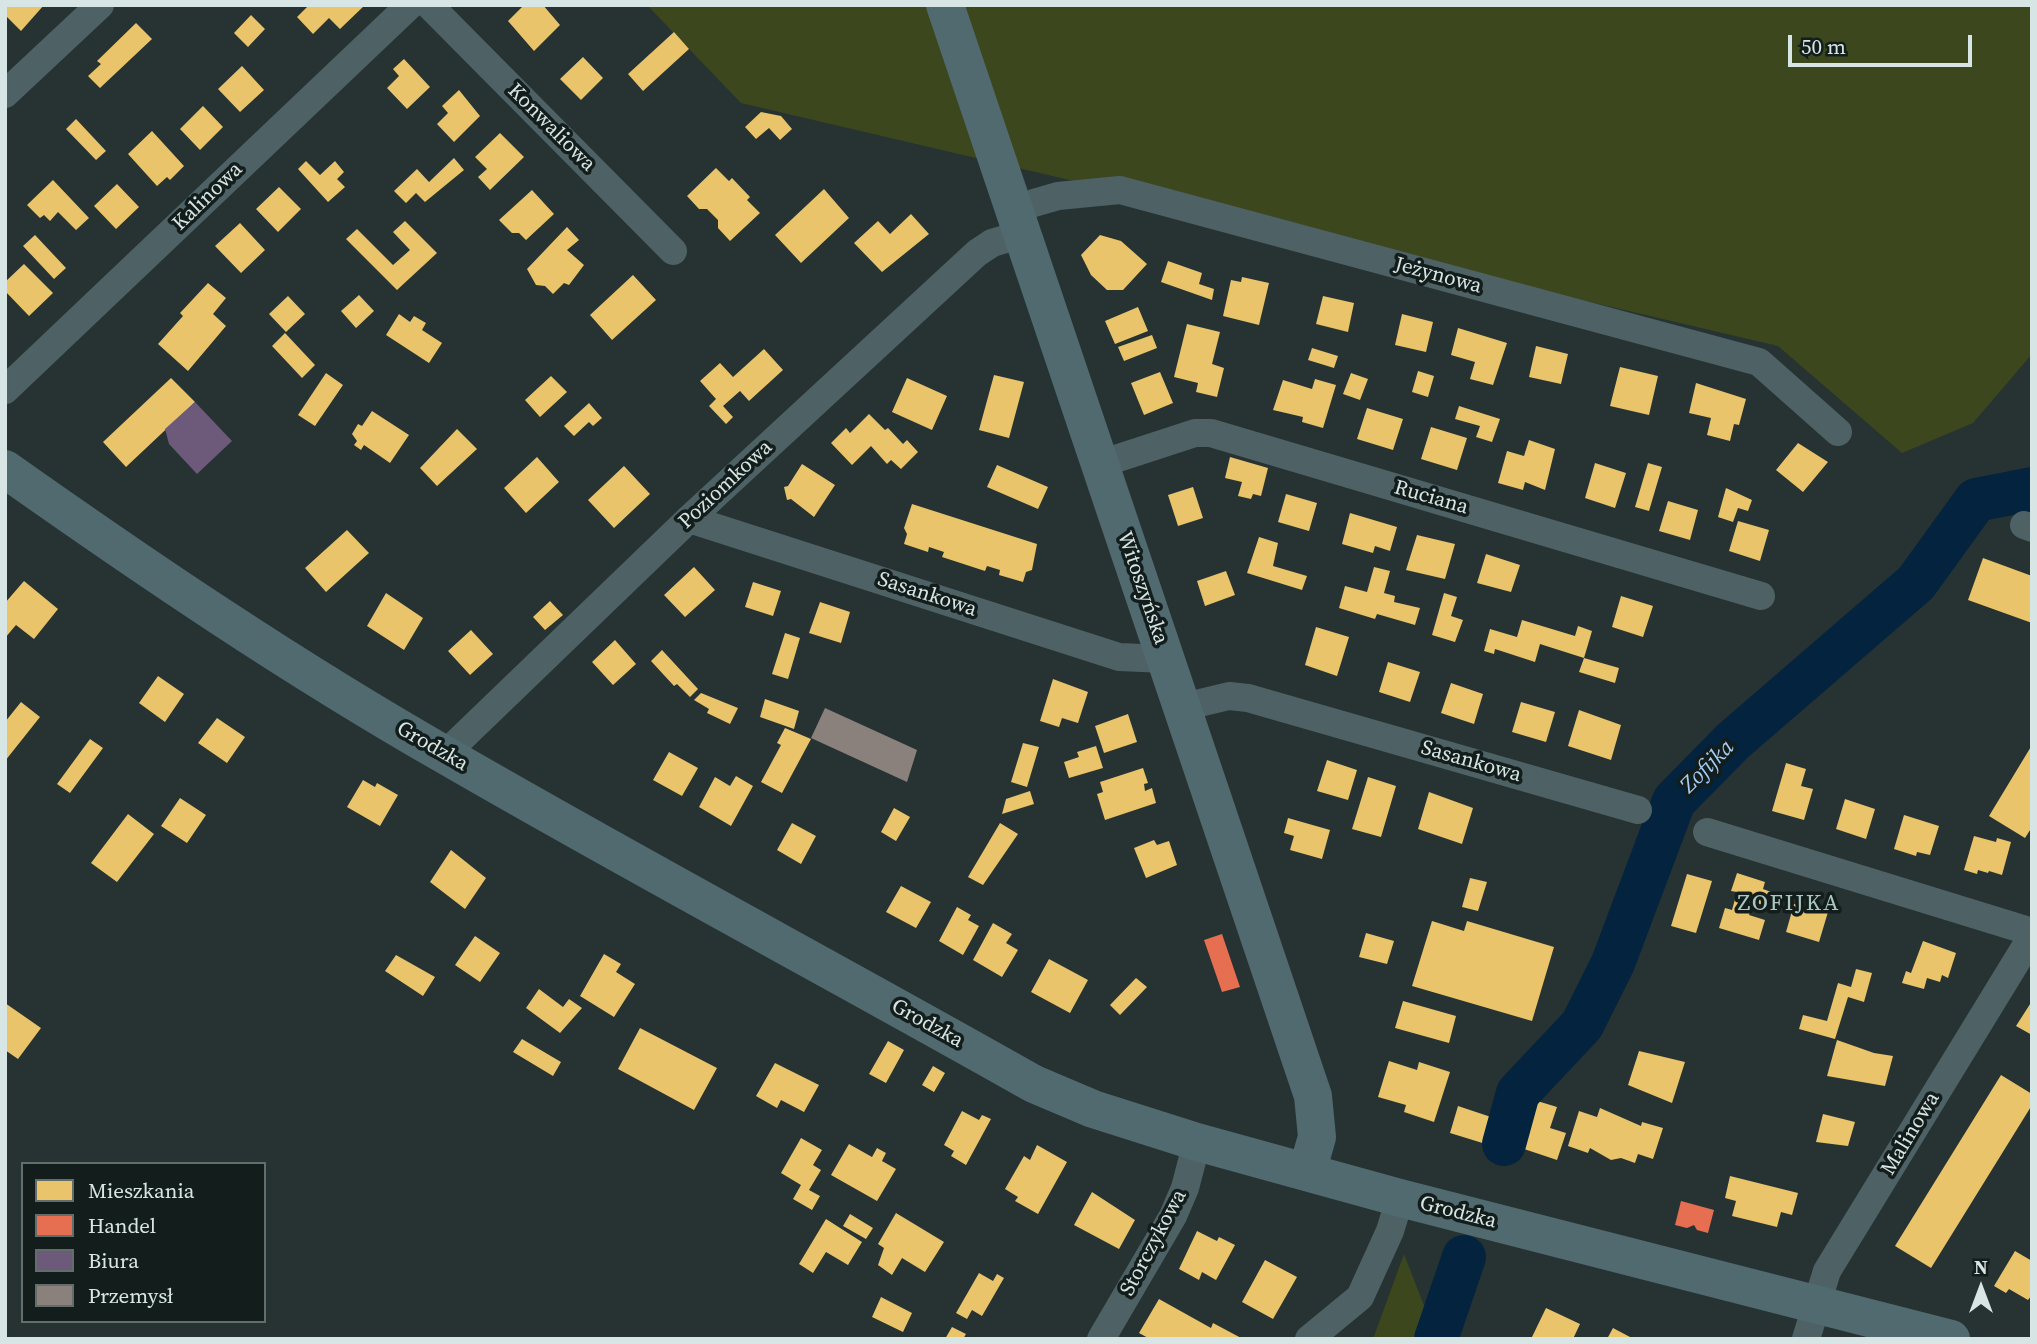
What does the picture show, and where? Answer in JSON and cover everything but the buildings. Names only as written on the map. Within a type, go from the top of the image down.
[{"type":"street","points":[[5,94],[100,5]]},
{"type":"street","name":"Kalinowa","points":[[5,390],[410,5]]},
{"type":"street","name":"Konwaliowa","points":[[429,5],[673,251]]},
{"type":"street","name":"Witoszyńska","points":[[945,5],[1313,1096],[1317,1138],[1307,1172]]},
{"type":"street","name":"Jeżynowa","points":[[1018,221],[1058,195],[1120,190],[1759,362],[1839,432]]},
{"type":"street","name":"Poziomkowa","points":[[444,755],[689,519],[977,253],[1018,221]]},
{"type":"street","name":"Ruciana","points":[[1100,464],[1195,433],[1211,433],[1761,596]]},
{"type":"street","name":"Grodzka","points":[[5,469],[176,587],[444,755],[1034,1084],[1093,1109],[1197,1142],[1400,1198],[1951,1339]]},
{"type":"street","name":"Sasankowa","points":[[689,519],[1119,657],[1166,659]]},
{"type":"street","name":"Sasankowa","points":[[1182,707],[1229,696],[1248,698],[1638,810]]},
{"type":"street","points":[[1707,832],[2032,934]]},
{"type":"street","name":"Malinowa","points":[[1806,1339],[1827,1271],[2032,934]]},
{"type":"street","name":"Storczykowa","points":[[1101,1339],[1173,1216],[1185,1188],[1197,1142]]},
{"type":"street","points":[[1309,1339],[1360,1297],[1390,1231],[1400,1198]]},
{"type":"green space","points":[[647,5],[2032,5],[2032,354],[1973,423],[1902,453],[1778,346],[741,103]]},
{"type":"green space","points":[[1404,1254],[1425,1308],[1415,1339],[1373,1339]]},
{"type":"waterway","name":"Zofijka","points":[[1504,1144],[1518,1093],[1582,1025],[1613,963],[1674,801],[1733,741],[1916,583],[1976,500],[2032,489]]},
{"type":"waterway","name":"Zofijka","points":[[1436,1339],[1464,1257]]},
{"type":"district","name":"ZOFIJKA","points":[[1789,904]]}]
